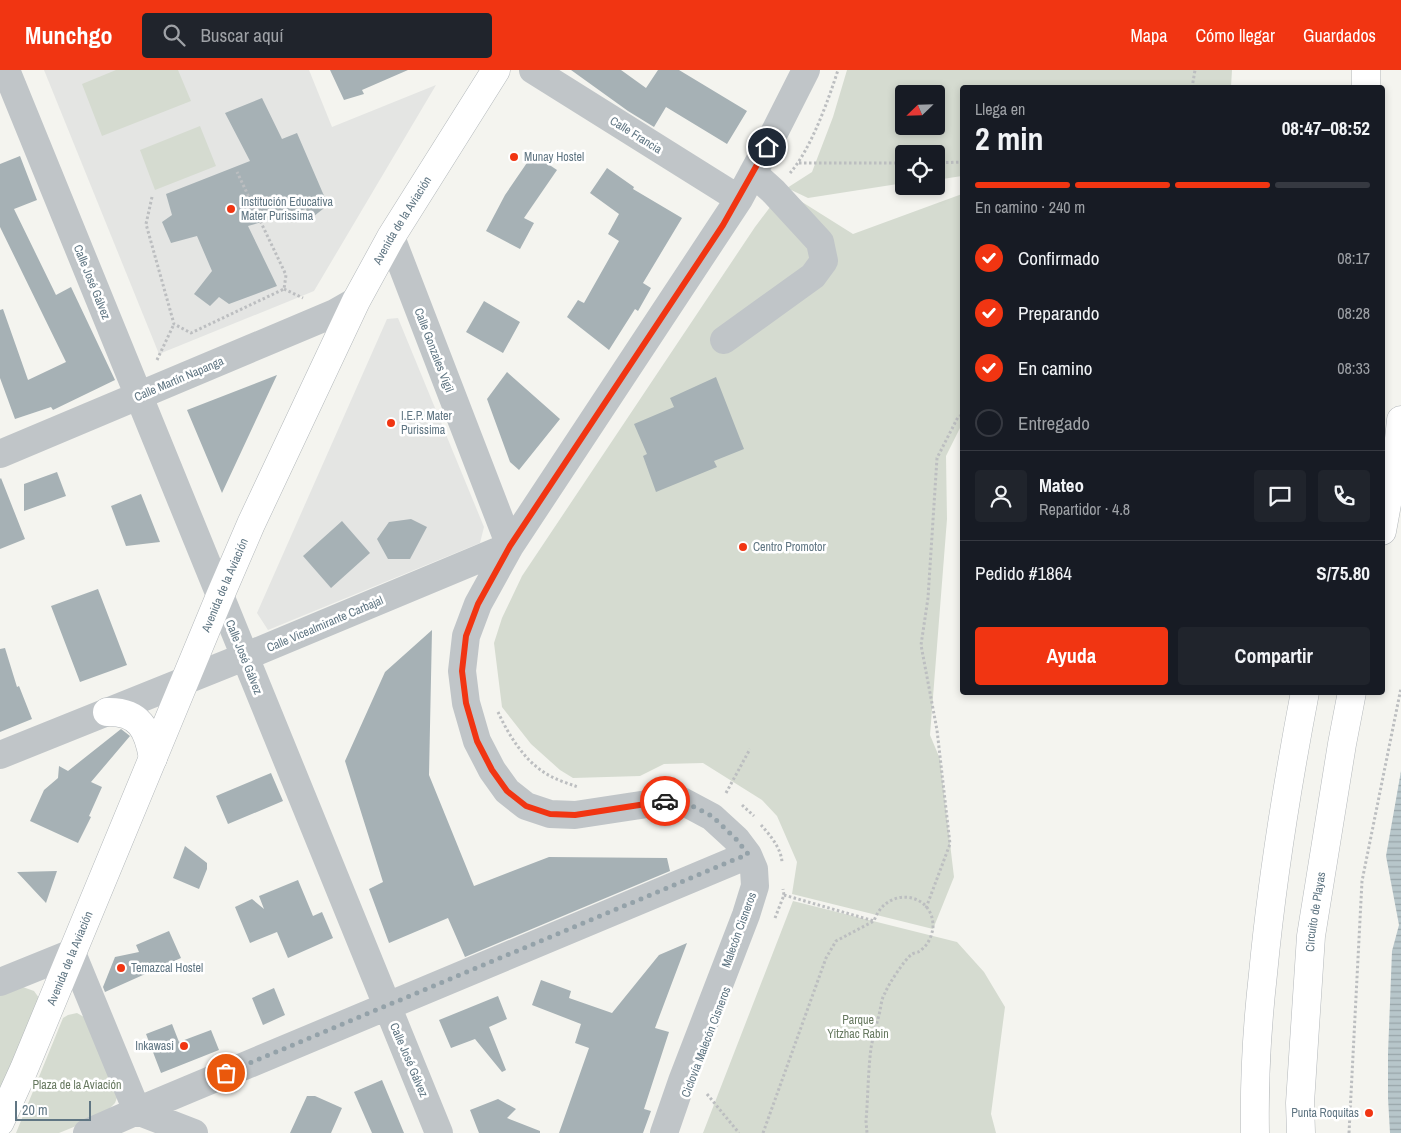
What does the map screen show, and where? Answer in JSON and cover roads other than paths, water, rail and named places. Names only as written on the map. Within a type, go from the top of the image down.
[{"type":"main road","name":"Avenida de la Aviación","points":[[0,1122],[24,1069],[251,524],[356,301],[391,237],[496,70]]},
{"type":"main road","points":[[1366,70],[1366,85]]},
{"type":"main road","points":[[1385,515],[1401,420]]},
{"type":"main road","points":[[1255,1133],[1257,1034],[1267,926],[1276,853],[1304,695]]},
{"type":"main road","name":"Circuito de Playas","points":[[1301,1133],[1300,1103],[1311,936],[1340,754],[1351,695]]},
{"type":"main road","points":[[107,712],[126,715],[142,726],[149,738],[153,758]]},
{"type":"street","name":"Calle José Gálvez","points":[[6,70],[439,1133]]},
{"type":"street","name":"Calle Francia","points":[[533,70],[739,199]]},
{"type":"street","name":"Malecón Cisneros","points":[[664,1133],[746,915],[755,886],[754,870],[748,854],[736,839],[712,816],[682,801],[667,801],[575,815],[550,814],[526,806],[507,791],[492,770],[477,741],[466,703],[462,671],[466,636],[478,604],[510,546],[739,199],[806,70]]},
{"type":"street","points":[[724,340],[813,276],[824,261],[820,242],[774,192],[753,173]]},
{"type":"street","name":"Calle Gonzales Vigil","points":[[391,237],[510,546]]},
{"type":"street","name":"Calle Martín Napanga","points":[[0,454],[335,313],[356,301]]},
{"type":"street","name":"Calle Vicealmirante Carbajal","points":[[0,755],[244,657],[510,546]]},
{"type":"street","points":[[87,1133],[748,854]]},
{"type":"street","points":[[0,982],[72,953],[137,1111],[194,1133]]},
{"type":"place","name":"Munay Hostel","points":[[514,157]]},
{"type":"place","name":"Institución Educativa Mater Purissima","points":[[231,209]]},
{"type":"place","name":"I.E.P. Mater Purissima","points":[[391,423]]},
{"type":"place","name":"Centro Promotor","points":[[743,547]]},
{"type":"place","name":"Temazcal Hostel","points":[[121,968]]},
{"type":"place","name":"Inkawasi","points":[[184,1046]]},
{"type":"place","name":"Punta Roquitas","points":[[1369,1113]]},
{"type":"park label","name":"Parque Yitzhac Rabin","points":[[858,1027]]},
{"type":"park label","name":"Plaza de la Aviación","points":[[77,1085]]}]
